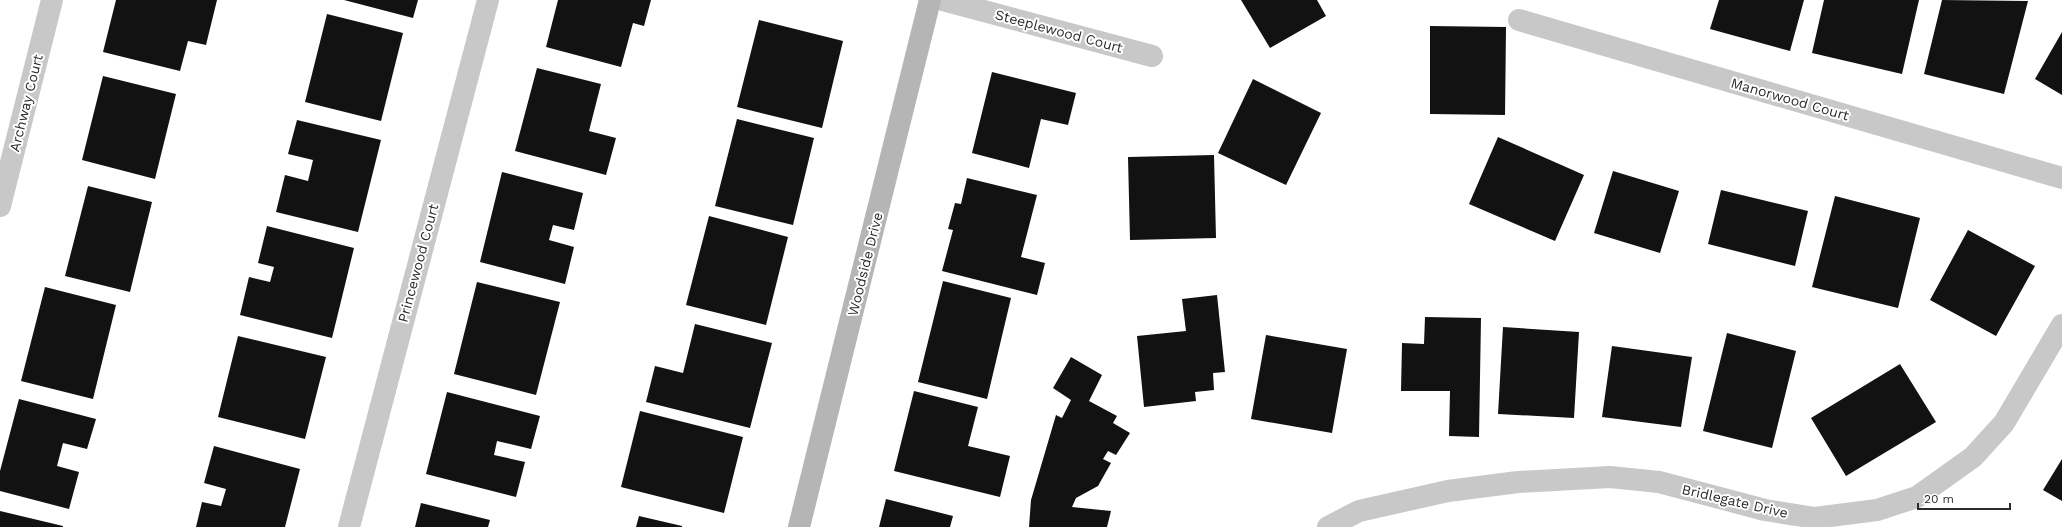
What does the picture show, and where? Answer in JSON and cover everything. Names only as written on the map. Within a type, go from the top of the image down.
[{"type":"street","name":"Archway Court","points":[[0,206],[52,0]]},
{"type":"street","name":"Princewood Court","points":[[349,527],[488,0]]},
{"type":"street","name":"Woodside Drive","points":[[800,527],[930,0]]},
{"type":"street","name":"Steeplewood Court","points":[[943,0],[1152,56]]},
{"type":"street","name":"Manorwood Court","points":[[1519,20],[2062,178]]},
{"type":"street","name":"Bridlegate Drive","points":[[1328,527],[1359,511],[1448,491],[1518,482],[1610,478],[1660,482],[1765,510],[1815,518],[1877,510],[1917,496],[1973,457],[2004,423],[2062,325]]},
{"type":"building","points":[[116,0],[217,0],[206,45],[188,41],[180,71],[103,52]]},
{"type":"building","points":[[344,0],[418,0],[413,18]]},
{"type":"building","points":[[558,0],[651,0],[644,26],[633,23],[621,67],[546,47]]},
{"type":"building","points":[[1241,0],[1317,0],[1326,16],[1270,48]]},
{"type":"building","points":[[1719,0],[1804,0],[1790,51],[1710,29]]},
{"type":"building","points":[[1824,0],[1919,0],[1902,74],[1812,53]]},
{"type":"building","points":[[1942,0],[2028,1],[2004,94],[1924,74]]},
{"type":"building","points":[[327,14],[403,33],[381,121],[305,102]]},
{"type":"building","points":[[759,20],[843,41],[822,128],[737,107]]},
{"type":"building","points":[[1430,26],[1506,27],[1505,115],[1430,114]]},
{"type":"building","points":[[2062,32],[2062,95],[2035,79]]},
{"type":"building","points":[[537,68],[601,84],[589,131],[616,138],[606,175],[515,151]]},
{"type":"building","points":[[992,72],[1076,93],[1068,125],[1041,119],[1029,168],[972,153]]},
{"type":"building","points":[[103,76],[176,94],[155,179],[82,160]]},
{"type":"building","points":[[1253,79],[1321,113],[1286,185],[1218,153]]},
{"type":"building","points":[[737,119],[814,138],[793,225],[715,206]]},
{"type":"building","points":[[297,120],[381,140],[358,232],[276,212],[285,175],[308,181],[313,160],[288,154]]},
{"type":"building","points":[[1498,137],[1584,175],[1555,241],[1469,204]]},
{"type":"building","points":[[1214,155],[1216,238],[1130,240],[1128,157]]},
{"type":"building","points":[[1613,171],[1679,191],[1660,253],[1594,233]]},
{"type":"building","points":[[502,172],[583,193],[574,230],[553,225],[549,240],[574,247],[565,284],[480,262]]},
{"type":"building","points":[[967,178],[1037,195],[1021,257],[1045,263],[1037,295],[942,271],[953,230],[948,229],[955,203],[961,204]]},
{"type":"building","points":[[88,186],[152,202],[130,292],[65,276]]},
{"type":"building","points":[[1721,190],[1808,211],[1795,266],[1708,244]]},
{"type":"building","points":[[1835,196],[1920,218],[1898,308],[1812,287]]},
{"type":"building","points":[[709,216],[788,237],[766,325],[686,305]]},
{"type":"building","points":[[267,226],[354,248],[332,338],[240,315],[249,277],[270,282],[274,267],[258,263]]},
{"type":"building","points":[[1968,230],[2035,266],[1996,336],[1930,300]]},
{"type":"building","points":[[943,281],[1011,298],[987,399],[918,382]]},
{"type":"building","points":[[477,282],[560,302],[536,395],[454,374]]},
{"type":"building","points":[[45,287],[116,305],[93,399],[21,381]]},
{"type":"building","points":[[1217,295],[1225,372],[1213,373],[1214,390],[1195,392],[1196,401],[1144,407],[1137,336],[1186,331],[1182,299]]},
{"type":"building","points":[[1425,317],[1481,318],[1479,437],[1449,436],[1450,391],[1401,391],[1402,343],[1424,344]]},
{"type":"building","points":[[695,324],[772,343],[750,428],[646,402],[655,366],[683,373]]},
{"type":"building","points":[[1503,327],[1579,332],[1574,418],[1498,414]]},
{"type":"building","points":[[1727,333],[1796,351],[1772,448],[1703,431]]},
{"type":"building","points":[[1266,335],[1347,349],[1332,433],[1251,419]]},
{"type":"building","points":[[238,336],[326,357],[305,439],[218,417]]},
{"type":"building","points":[[1612,346],[1692,357],[1681,427],[1602,417]]},
{"type":"building","points":[[1071,357],[1102,375],[1089,401],[1117,416],[1113,423],[1130,433],[1116,455],[1108,451],[1103,459],[1111,463],[1098,486],[1076,498],[1072,507],[1111,511],[1107,527],[1029,527],[1031,500],[1056,415],[1062,418],[1071,400],[1053,388]]},
{"type":"building","points":[[1900,364],[1936,422],[1846,476],[1811,418]]},
{"type":"building","points":[[914,391],[978,407],[968,446],[1010,456],[1000,497],[894,471]]},
{"type":"building","points":[[447,392],[540,416],[531,449],[497,441],[494,455],[525,462],[516,497],[426,474]]},
{"type":"building","points":[[19,399],[96,419],[87,449],[63,443],[57,466],[79,472],[69,509],[0,491],[0,471]]},
{"type":"building","points":[[640,411],[743,437],[724,513],[621,487]]},
{"type":"building","points":[[214,446],[300,469],[285,527],[196,527],[202,502],[221,506],[226,489],[204,483]]},
{"type":"building","points":[[2062,459],[2062,501],[2043,490]]},
{"type":"building","points":[[886,499],[953,516],[950,527],[879,527]]},
{"type":"building","points":[[421,503],[490,520],[488,527],[415,527]]},
{"type":"building","points":[[0,511],[63,526],[63,527],[0,527]]},
{"type":"building","points":[[639,516],[682,526],[682,527],[636,527]]}]
